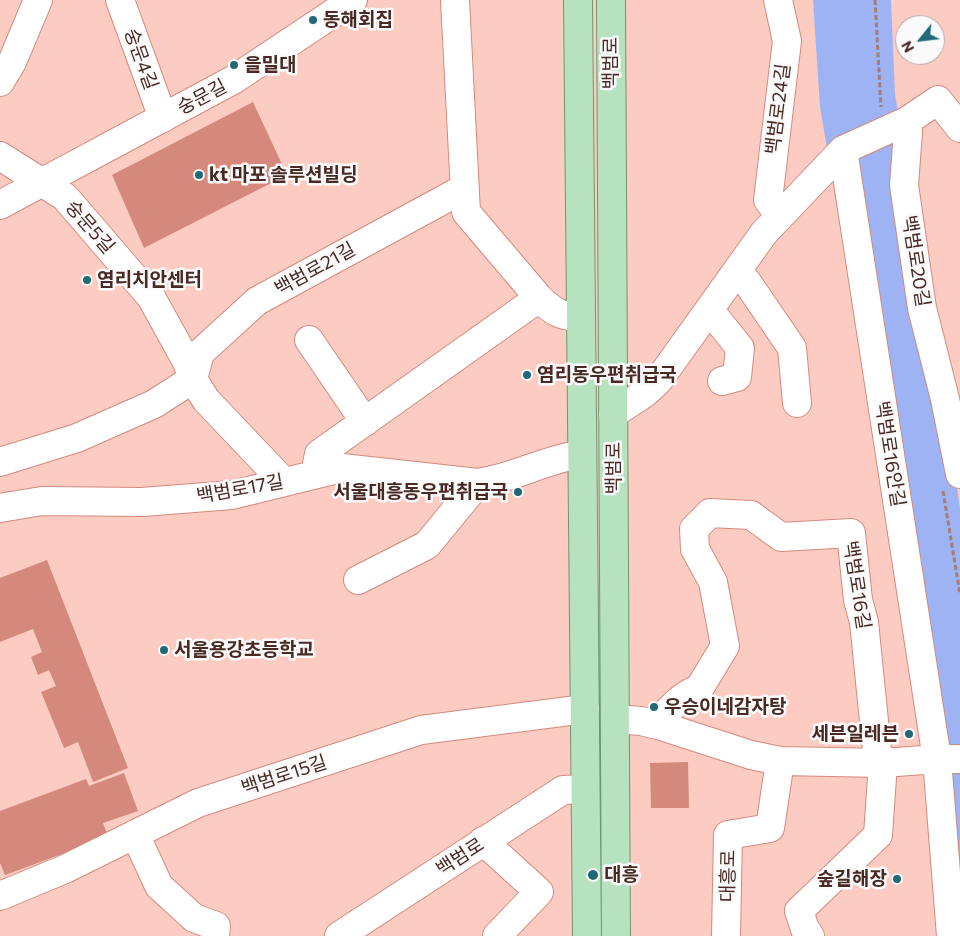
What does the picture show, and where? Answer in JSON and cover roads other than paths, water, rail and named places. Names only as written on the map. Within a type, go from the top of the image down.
[{"type":"main road","name":"백범로","points":[[578,0],[587,925]]},
{"type":"main road","name":"백범로","points":[[611,0],[616,925]]},
{"type":"main road","points":[[587,925],[616,925]]},
{"type":"street","points":[[0,82],[12,62],[38,0]]},
{"type":"street","name":"숭문4길","points":[[120,0],[163,118]]},
{"type":"street","name":"숭문길","points":[[0,205],[233,80],[353,0]]},
{"type":"street","points":[[455,0],[466,212],[539,298],[561,316],[581,318]]},
{"type":"street","name":"백범로24길","points":[[778,0],[787,41],[768,200],[780,216]]},
{"type":"street","points":[[613,414],[645,393],[658,381],[764,233],[843,150],[907,121],[938,100],[960,128]]},
{"type":"street","name":"백범로20길","points":[[907,121],[908,132],[904,184],[922,308],[945,399]]},
{"type":"street","name":"백범로16안길","points":[[843,150],[949,759]]},
{"type":"street","points":[[0,156],[43,182]]},
{"type":"street","name":"숭문5길","points":[[43,182],[65,197],[151,297],[187,362],[193,379],[206,400],[284,482]]},
{"type":"street","name":"백범로21길","points":[[193,379],[200,353],[257,300],[465,188]]},
{"type":"street","points":[[737,271],[747,282],[792,348],[797,402]]},
{"type":"street","points":[[315,474],[320,454],[539,298]]},
{"type":"street","points":[[708,311],[740,348],[737,377],[722,381]]},
{"type":"street","points":[[309,340],[365,422]]},
{"type":"street","points":[[0,462],[77,438],[154,404],[193,379]]},
{"type":"street","points":[[945,399],[960,427]]},
{"type":"street","points":[[945,399],[960,474]]},
{"type":"street","name":"백범로17길","points":[[0,508],[42,501],[142,502],[232,495],[342,468],[478,483],[498,480],[566,456],[582,454]]},
{"type":"street","points":[[358,580],[427,545],[478,483]]},
{"type":"street","name":"백범로16길","points":[[658,725],[661,718],[690,692],[699,689],[725,646],[713,582],[695,549],[694,529],[710,513],[751,515],[781,537],[850,533],[858,600],[864,622],[877,751],[883,763]]},
{"type":"street","name":"백범로15길","points":[[0,896],[65,870],[198,803],[421,730],[585,709]]},
{"type":"street","points":[[615,719],[641,721],[658,725],[751,755],[780,761],[883,763],[949,759],[951,936]]},
{"type":"street","name":"대흥로","points":[[726,936],[728,836],[770,828],[780,761]]},
{"type":"street","points":[[810,936],[805,929],[799,911],[878,836],[883,763]]},
{"type":"street","name":"백범로","points":[[338,936],[563,790],[585,789]]},
{"type":"street","points":[[136,834],[159,886],[194,918],[216,926],[215,936]]},
{"type":"street","points":[[484,842],[539,892],[497,936]]},
{"type":"place","name":"동해회집","points":[[313,20]]},
{"type":"place","name":"을밀대","points":[[234,65]]},
{"type":"place","name":"kt 마포 솔루션빌딩","points":[[199,175]]},
{"type":"place","name":"염리치안센터","points":[[87,280]]},
{"type":"place","name":"염리동우편취급국","points":[[527,375]]},
{"type":"place","name":"서울대흥동우편취급국","points":[[518,492]]},
{"type":"place","name":"서울용강초등학교","points":[[164,650]]},
{"type":"place","name":"우승이네감자탕","points":[[654,707]]},
{"type":"place","name":"세븐일레븐","points":[[909,734]]},
{"type":"place","name":"대흥","points":[[593,875]]},
{"type":"place","name":"숲길해장","points":[[897,879]]}]
